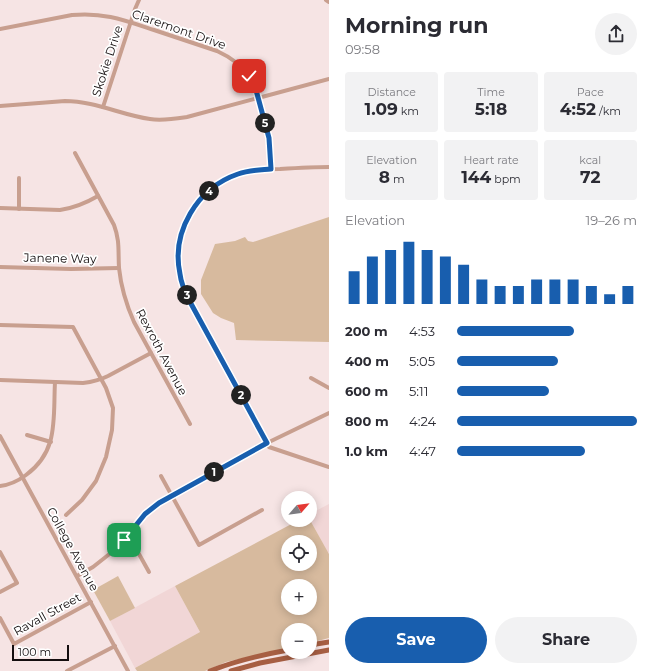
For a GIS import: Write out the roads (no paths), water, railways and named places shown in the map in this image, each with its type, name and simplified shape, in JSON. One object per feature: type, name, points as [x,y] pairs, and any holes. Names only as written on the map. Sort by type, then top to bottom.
[{"type":"main road","points":[[317,644],[329,642]]},
{"type":"main road","points":[[231,671],[260,663],[329,650]]},
{"type":"main road","points":[[210,671],[240,660],[281,651]]},
{"type":"street","name":"Skokie Drive","points":[[103,107],[130,22],[140,0]]},
{"type":"street","name":"Claremont Drive","points":[[0,29],[72,15],[101,15],[130,22],[224,54],[244,70],[252,82],[259,98],[269,138],[271,169]]},
{"type":"street","points":[[0,106],[66,101],[84,102],[140,117],[168,120],[186,117],[329,80]]},
{"type":"street","name":"Rexroth Avenue","points":[[75,153],[114,225],[119,245],[119,268],[123,293],[134,322],[190,424]]},
{"type":"street","points":[[329,167],[256,170],[238,174],[222,182],[207,193],[194,208],[185,224],[180,240],[178,257],[182,283],[187,296],[269,447],[329,467]]},
{"type":"street","points":[[18,209],[20,178]]},
{"type":"street","points":[[0,208],[60,210],[81,205],[98,196]]},
{"type":"street","name":"Janene Way","points":[[0,267],[71,269],[119,268]]},
{"type":"street","points":[[0,325],[72,327],[106,388],[113,408],[112,430],[106,458],[96,481],[82,500],[66,515]]},
{"type":"street","points":[[0,380],[90,382],[101,379],[151,353]]},
{"type":"street","points":[[311,378],[329,388]]},
{"type":"street","points":[[0,486],[10,484],[22,478],[40,462],[46,452],[51,442],[53,430],[55,382]]},
{"type":"street","points":[[76,576],[103,560],[124,540],[148,511],[159,503],[267,443],[329,413]]},
{"type":"street","points":[[27,435],[51,442]]},
{"type":"street","name":"College Avenue","points":[[0,436],[128,671]]},
{"type":"street","points":[[161,476],[199,545],[262,510]]},
{"type":"street","points":[[124,540],[139,554],[150,572]]},
{"type":"street","points":[[0,552],[17,583],[0,592]]},
{"type":"street","name":"Ravall Street","points":[[0,618],[14,644],[91,602]]},
{"type":"street","points":[[68,671],[115,646]]}]
